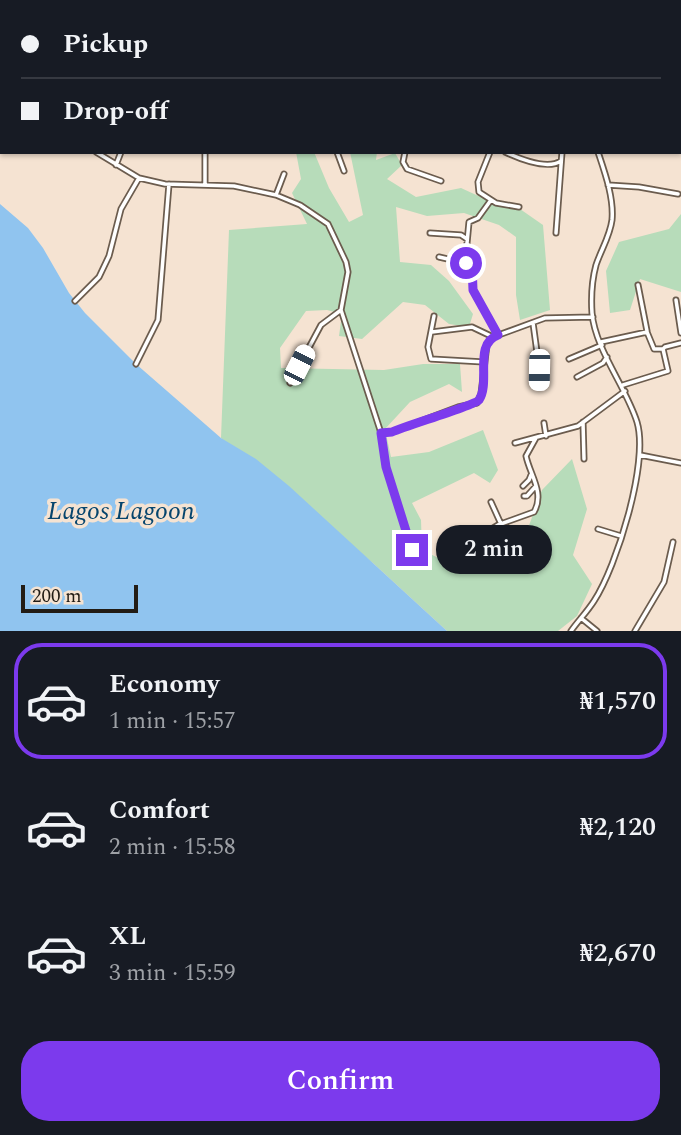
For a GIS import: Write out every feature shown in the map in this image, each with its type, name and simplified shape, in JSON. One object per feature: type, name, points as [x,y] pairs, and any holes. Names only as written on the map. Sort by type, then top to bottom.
[{"type":"street","points":[[99,154],[139,178],[169,184],[234,186],[276,195],[317,215],[333,229],[348,272],[341,310],[381,433],[386,467],[412,550]]},
{"type":"street","points":[[116,165],[120,154]]},
{"type":"street","points":[[205,154],[205,184]]},
{"type":"street","points":[[338,154],[344,171]]},
{"type":"street","points":[[405,154],[403,162],[407,169],[442,181]]},
{"type":"street","points":[[488,154],[478,187],[479,192],[499,204],[519,207]]},
{"type":"street","points":[[512,154],[554,165],[561,161]]},
{"type":"street","points":[[556,233],[562,154]]},
{"type":"street","points":[[571,631],[594,602],[601,588],[621,536],[640,455],[637,423],[625,391],[607,358],[593,317],[594,274],[611,224],[612,208],[599,154]]},
{"type":"street","points":[[276,195],[284,174]]},
{"type":"street","points":[[75,301],[99,277],[109,256],[121,209],[139,178]]},
{"type":"street","points":[[136,365],[158,320],[169,184]]},
{"type":"street","points":[[608,185],[678,194]]},
{"type":"street","points":[[491,200],[478,218],[469,222],[467,239],[473,290],[498,335]]},
{"type":"street","points":[[430,233],[461,235],[467,239]]},
{"type":"street","points":[[439,257],[472,265]]},
{"type":"street","points":[[638,285],[652,348],[663,349],[681,343]]},
{"type":"street","points":[[676,300],[681,333]]},
{"type":"street","points":[[290,383],[321,325],[341,310]]},
{"type":"street","points":[[434,316],[428,351],[431,359],[484,362]]},
{"type":"street","points":[[381,433],[392,432],[458,407],[477,403],[481,394],[487,344],[493,337],[554,317],[593,317]]},
{"type":"street","points":[[533,322],[539,386]]},
{"type":"street","points":[[432,332],[464,327],[475,328],[493,337]]},
{"type":"street","points":[[569,359],[602,344],[647,332]]},
{"type":"street","points":[[622,385],[668,371],[663,349]]},
{"type":"street","points":[[578,377],[607,358]]},
{"type":"street","points":[[515,443],[546,436],[583,422],[625,391]]},
{"type":"street","points":[[583,422],[584,459]]},
{"type":"street","points":[[544,423],[546,436]]},
{"type":"street","points":[[465,545],[501,524],[534,512],[537,506],[537,484],[526,456],[536,438]]},
{"type":"street","points":[[640,455],[681,463]]},
{"type":"street","points":[[523,486],[532,473]]},
{"type":"street","points":[[524,496],[537,484]]},
{"type":"street","points":[[491,502],[501,524]]},
{"type":"street","points":[[598,529],[621,536]]},
{"type":"street","points":[[635,631],[664,582],[673,542]]},
{"type":"street","points":[[581,618],[597,631]]},
{"type":"green space","points":[[296,154],[315,154],[329,188],[349,222],[363,215],[350,154],[377,154],[376,160],[396,154],[402,165],[387,179],[416,197],[461,188],[485,199],[520,209],[543,225],[550,310],[520,320],[516,295],[516,237],[499,225],[464,213],[427,216],[396,207],[400,262],[431,265],[449,281],[473,314],[469,327],[449,324],[425,305],[403,302],[362,339],[339,336],[342,314],[327,310],[306,311],[280,348],[281,368],[384,370],[423,364],[460,364],[462,392],[449,384],[410,402],[385,429],[391,457],[429,452],[483,430],[498,470],[490,483],[474,473],[412,503],[421,520],[422,550],[459,568],[527,531],[542,490],[572,459],[587,509],[573,555],[592,584],[577,616],[558,631],[447,631],[374,564],[221,438],[229,230],[307,224],[292,193],[301,179]]},
{"type":"green space","points":[[681,214],[681,292],[640,279],[630,310],[610,313],[606,271],[619,242],[669,229]]},
{"type":"water","name":"Lagos Lagoon","points":[[0,204],[28,228],[69,293],[85,313],[136,364],[221,438],[256,459],[289,486],[447,631],[0,631]]},
{"type":"route","points":[[412,550],[384,460],[381,433],[392,432],[458,407],[472,405],[481,397],[487,344],[498,335],[475,295],[472,265],[466,263]]}]
